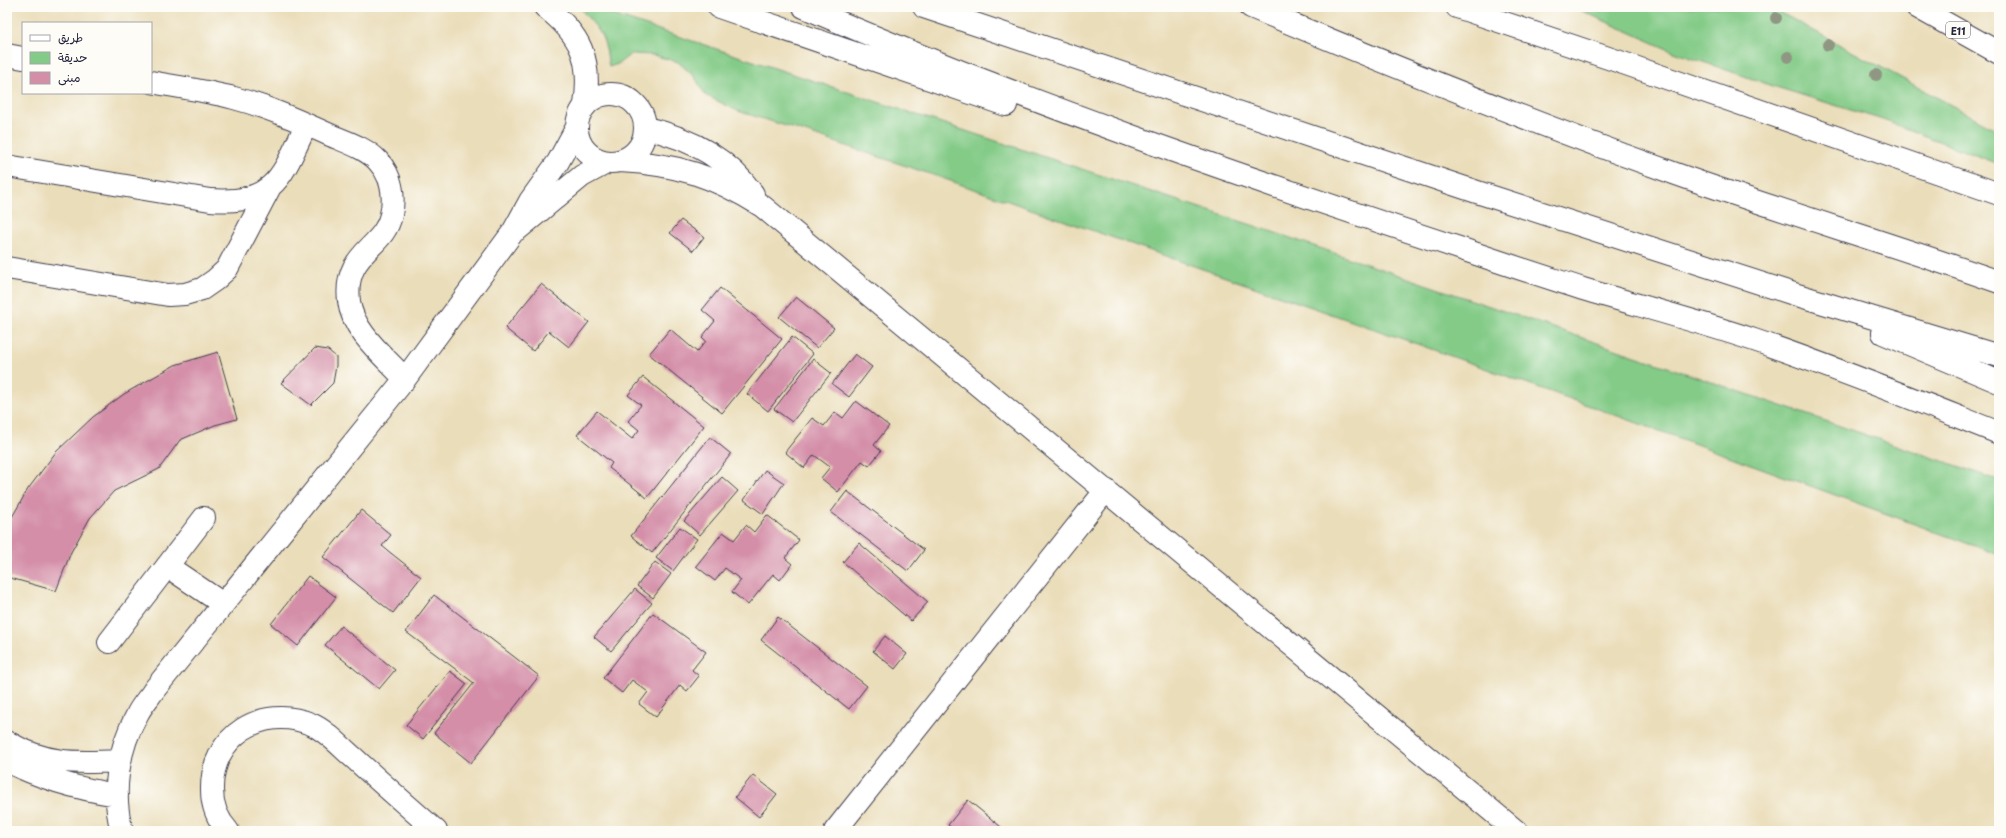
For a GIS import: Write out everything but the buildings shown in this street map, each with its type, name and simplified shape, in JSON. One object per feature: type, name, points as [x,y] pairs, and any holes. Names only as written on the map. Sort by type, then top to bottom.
[{"type":"main road","points":[[546,7],[562,20],[578,40],[584,53],[588,86],[586,105]]},
{"type":"main road","points":[[719,7],[1016,109],[1111,135],[1158,146]]},
{"type":"main road","points":[[804,7],[989,84],[1158,146],[1504,263],[1756,341],[1999,433]]},
{"type":"main road","points":[[924,7],[1461,187],[1794,294],[1999,356]]},
{"type":"main road","points":[[1251,7],[1403,71],[1691,179],[1999,282]]},
{"type":"main road","points":[[1458,7],[1999,194]]},
{"type":"main road","name":"E11","points":[[1917,7],[1999,52]]},
{"type":"main road","points":[[7,55],[22,58]]},
{"type":"main road","points":[[152,82],[233,98],[261,106],[368,153],[378,161],[385,170],[390,182],[393,206],[385,229],[359,257],[352,270],[349,286],[349,302],[353,317],[360,330],[405,378]]},
{"type":"main road","points":[[122,831],[117,795],[120,760],[125,741],[137,714],[223,604],[405,378],[514,232],[530,201],[558,162],[576,127],[579,115],[586,105],[595,98],[606,94],[618,94],[629,98],[638,106],[644,116],[646,128],[644,139],[639,149],[631,157],[614,162],[582,176],[538,214],[514,232]]},
{"type":"main road","points":[[7,268],[168,295],[185,294],[196,291],[215,280],[228,269],[270,187],[283,173],[306,125]]},
{"type":"main road","points":[[576,127],[579,140],[585,151],[596,159],[614,162],[651,163],[710,177],[737,190],[762,206],[1516,831]]},
{"type":"main road","points":[[646,128],[691,142],[712,154],[731,169],[748,187],[762,206]]},
{"type":"main road","points":[[7,166],[210,200],[233,202],[253,197],[270,187]]},
{"type":"main road","points":[[1794,294],[1999,382]]},
{"type":"main road","points":[[835,831],[1106,490]]},
{"type":"main road","points":[[109,642],[204,518]]},
{"type":"main road","points":[[167,566],[223,604]]},
{"type":"main road","points":[[228,831],[222,825],[212,801],[212,775],[221,751],[238,732],[261,720],[287,717],[312,725],[333,740],[436,831]]},
{"type":"main road","points":[[7,742],[40,757],[60,762],[80,763],[120,760]]},
{"type":"main road","points":[[7,761],[46,778],[72,786],[117,795]]},
{"type":"green space","points":[[579,7],[589,7],[1270,231],[1992,478],[1999,481],[1999,555],[1420,345],[945,179],[738,111],[705,95],[695,77],[678,62],[653,55],[631,54],[618,64],[609,67],[603,39],[597,28]]},
{"type":"green space","points":[[1573,7],[1770,7],[1999,131],[1999,164],[1883,120],[1776,87],[1674,52]]}]
